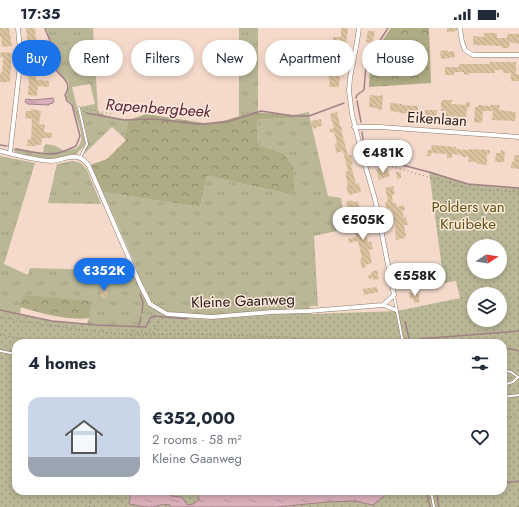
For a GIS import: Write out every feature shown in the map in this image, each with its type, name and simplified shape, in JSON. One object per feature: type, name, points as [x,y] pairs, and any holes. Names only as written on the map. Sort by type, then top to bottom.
[{"type":"street","points":[[10,153],[20,65],[18,28]]},
{"type":"street","points":[[359,28],[349,91],[354,127],[375,200],[394,295],[383,305]]},
{"type":"street","points":[[460,28],[465,50],[473,55],[519,55]]},
{"type":"street","name":"Eikenlaan","points":[[354,127],[380,127],[519,137]]},
{"type":"street","points":[[0,151],[47,161],[56,161],[71,156],[84,160],[89,166],[150,304]]},
{"type":"street","name":"Kleine Gaanweg","points":[[150,304],[167,314],[212,317],[383,305],[396,310]]},
{"type":"lane","points":[[79,108],[87,144],[80,158]]},
{"type":"lane","points":[[394,295],[403,339]]},
{"type":"lane","points":[[0,351],[12,353]]},
{"type":"lane","points":[[507,371],[518,377],[513,382],[507,384]]},
{"type":"lane","points":[[507,396],[519,395]]},
{"type":"lane","points":[[432,495],[434,507]]},
{"type":"path","points":[[84,114],[86,109],[89,109],[111,114]]},
{"type":"path","points":[[363,158],[470,189],[519,192]]},
{"type":"path","points":[[132,339],[133,320],[146,312],[150,304]]},
{"type":"path","points":[[0,317],[76,329],[132,335],[192,334],[288,337],[301,339]]},
{"type":"path","points":[[132,332],[153,332],[158,321]]},
{"type":"path","points":[[0,335],[22,339]]},
{"type":"path","points":[[507,378],[518,377]]},
{"type":"path","points":[[507,417],[519,416]]},
{"type":"path","points":[[89,507],[92,495]]},
{"type":"path","points":[[105,495],[121,500]]},
{"type":"green space","points":[[46,28],[93,28],[94,40],[69,40],[69,76],[96,76],[98,112],[108,116],[129,120],[124,138],[112,127],[83,155],[88,141],[80,107],[95,104],[90,84],[72,87],[86,144],[76,154],[50,159],[17,153],[13,150],[14,148],[43,153],[44,146],[46,144],[56,146],[64,151],[77,148],[80,144],[81,135],[75,112],[72,104],[66,96],[69,86],[68,81],[61,75],[61,40],[50,40]]},
{"type":"green space","points":[[239,28],[258,28],[258,112],[253,112],[239,117],[239,76],[257,76],[257,40],[239,40]]},
{"type":"green space","points":[[391,28],[429,28],[431,83],[369,87],[369,76],[428,76],[428,40],[383,40]]},
{"type":"green space","points":[[253,112],[293,115],[295,119],[284,118],[257,120],[258,145],[283,153],[293,167],[294,195],[207,176],[200,207],[103,192],[90,165],[107,159],[126,140],[124,138],[129,120],[146,114],[204,123],[223,121]]},
{"type":"green space","points":[[309,112],[328,196],[341,198],[346,229],[314,236],[318,306],[310,306],[309,315],[257,316],[201,320],[187,319],[180,329],[85,329],[89,318],[23,295],[19,319],[0,315],[0,156],[35,163],[4,264],[28,275],[30,268],[138,271],[103,192],[200,207],[207,176],[294,195],[283,153],[258,145],[257,120],[284,118],[294,119],[293,115]]},
{"type":"green space","points":[[73,161],[81,163],[87,170],[101,204],[48,203],[57,164]]},
{"type":"green space","name":"Polders van Kruibeke","points":[[429,171],[468,184],[519,188],[519,507],[0,507],[0,310],[52,321],[146,327],[150,318],[154,316],[201,320],[257,316],[397,311],[460,298],[456,281],[444,283]]},
{"type":"green space","points":[[23,295],[91,301],[89,318],[80,319],[63,317],[20,307]]},
{"type":"water","points":[[53,98],[53,103],[49,105],[28,104],[25,102],[26,99],[34,100]]},
{"type":"water","points":[[130,495],[169,495],[182,497],[187,505],[193,504],[199,500],[198,495],[384,495],[373,505],[354,501],[277,507],[170,507],[170,505],[164,504],[150,507],[129,504]]},
{"type":"building","points":[[0,28],[9,28],[12,46],[2,47]]},
{"type":"building","points":[[26,28],[35,28],[36,40],[27,40]]},
{"type":"building","points":[[341,28],[348,28],[347,40],[333,40],[333,37],[341,37]]},
{"type":"building","points":[[447,28],[457,28],[457,31],[447,32]]},
{"type":"building","points":[[368,31],[375,31],[372,40],[366,40]]},
{"type":"building","points":[[484,33],[497,33],[497,38],[507,38],[507,34],[519,34],[519,44],[510,42],[509,48],[502,48],[502,46],[473,45],[473,36],[484,37]]},
{"type":"building","points":[[448,50],[448,52],[454,51],[455,57],[441,59],[440,51]]},
{"type":"building","points":[[1,52],[12,53],[10,82],[0,82],[3,57],[0,57]]},
{"type":"building","points":[[490,62],[516,62],[516,74],[519,74],[519,81],[511,81],[511,73],[503,73],[503,70],[495,70],[495,73],[469,73],[469,75],[464,74],[464,72],[454,72],[454,75],[445,75],[445,67],[459,67],[459,64],[490,64]]},
{"type":"building","points":[[28,76],[36,76],[36,80],[49,81],[49,87],[38,86],[37,96],[28,95]]},
{"type":"building","points":[[340,76],[339,87],[329,87],[329,77]]},
{"type":"building","points":[[370,95],[383,95],[381,110],[369,107]]},
{"type":"building","points":[[442,100],[452,100],[451,104],[466,105],[466,102],[470,102],[470,107],[467,107],[466,117],[445,116],[446,111],[441,111]]},
{"type":"building","points":[[390,103],[418,106],[418,114],[390,111]]},
{"type":"building","points":[[478,105],[500,105],[499,110],[516,112],[515,121],[492,120],[493,111],[483,111],[482,123],[474,122],[475,107],[478,107]]},
{"type":"building","points":[[31,109],[41,111],[39,124],[45,125],[44,132],[52,133],[52,138],[42,138],[41,145],[27,146],[28,139],[31,139],[32,119],[25,118],[26,111],[31,111]]},
{"type":"building","points":[[425,110],[437,110],[436,120],[425,119]]},
{"type":"building","points":[[337,112],[348,155],[351,155],[353,164],[351,165],[356,184],[359,183],[361,192],[349,195],[346,186],[348,186],[345,172],[348,171],[343,151],[336,153],[335,144],[337,143],[334,132],[330,132],[330,129],[334,128],[330,114]]},
{"type":"building","points":[[321,119],[322,126],[313,129],[311,121]]},
{"type":"building","points":[[382,143],[391,144],[390,150],[382,149]]},
{"type":"building","points":[[399,143],[408,143],[407,157],[398,156]]},
{"type":"building","points":[[432,145],[456,147],[456,149],[490,150],[490,154],[487,154],[487,165],[477,164],[477,162],[468,162],[469,157],[462,157],[462,155],[452,154],[452,158],[447,158],[447,154],[431,153],[431,156],[427,156],[428,150],[431,150]]},
{"type":"building","points":[[501,150],[505,151],[504,162],[495,162],[496,153],[501,153]]},
{"type":"building","points":[[514,155],[519,155],[519,169],[511,168],[512,162],[514,161]]},
{"type":"building","points":[[382,168],[382,170],[388,169],[390,176],[379,180],[376,169]]},
{"type":"building","points":[[396,172],[401,172],[401,178],[397,179]]},
{"type":"building","points":[[393,186],[395,194],[392,195],[393,203],[396,203],[397,207],[404,205],[405,210],[402,211],[404,218],[406,217],[408,225],[404,225],[405,238],[396,240],[396,229],[392,210],[391,211],[390,208],[387,209],[385,202],[388,201],[385,188]]},
{"type":"building","points":[[352,200],[353,202],[358,201],[359,208],[348,211],[346,202]]},
{"type":"building","points":[[366,212],[368,222],[363,223],[368,242],[371,241],[373,249],[369,250],[372,263],[365,265],[366,267],[362,268],[360,259],[362,258],[358,241],[349,243],[348,239],[356,237],[354,230],[360,229],[357,214]]},
{"type":"building","points":[[377,270],[379,279],[369,279],[368,275]]},
{"type":"building","points":[[415,275],[417,284],[408,286],[406,277]]},
{"type":"building","points":[[102,286],[108,287],[107,298],[100,297]]},
{"type":"building","points":[[377,287],[378,292],[364,295],[363,289]]},
{"type":"building","points":[[418,291],[420,302],[414,303],[413,298],[410,299],[409,293]]},
{"type":"waterway","name":"Rapenbergbeek","points":[[16,149],[42,154],[58,153],[76,146],[80,136],[72,105],[67,101],[65,95],[68,88],[67,83],[54,68],[52,63],[50,41],[45,28]]},
{"type":"waterway","name":"Rapenbergbeek","points":[[356,98],[357,95],[364,90],[366,65],[369,56],[388,28]]},
{"type":"waterway","points":[[357,101],[361,122]]},
{"type":"waterway","name":"Rapenbergbeek","points":[[86,113],[124,120],[150,119],[207,124],[230,121],[261,111],[294,116],[309,116],[344,103]]},
{"type":"waterway","points":[[362,132],[367,156],[468,184],[519,188]]},
{"type":"waterway","points":[[0,145],[7,146]]},
{"type":"waterway","points":[[140,294],[143,302],[142,313]]},
{"type":"waterway","points":[[0,310],[52,321],[97,325],[146,327],[150,318],[154,316],[187,319]]},
{"type":"waterway","points":[[139,326],[141,317]]},
{"type":"waterway","points":[[405,322],[409,339]]},
{"type":"waterway","points":[[419,339],[519,331]]},
{"type":"waterway","points":[[507,349],[519,351]]},
{"type":"waterway","points":[[507,482],[519,481]]},
{"type":"waterway","points":[[427,495],[430,507]]},
{"type":"waterway","points":[[437,495],[439,507]]}]
